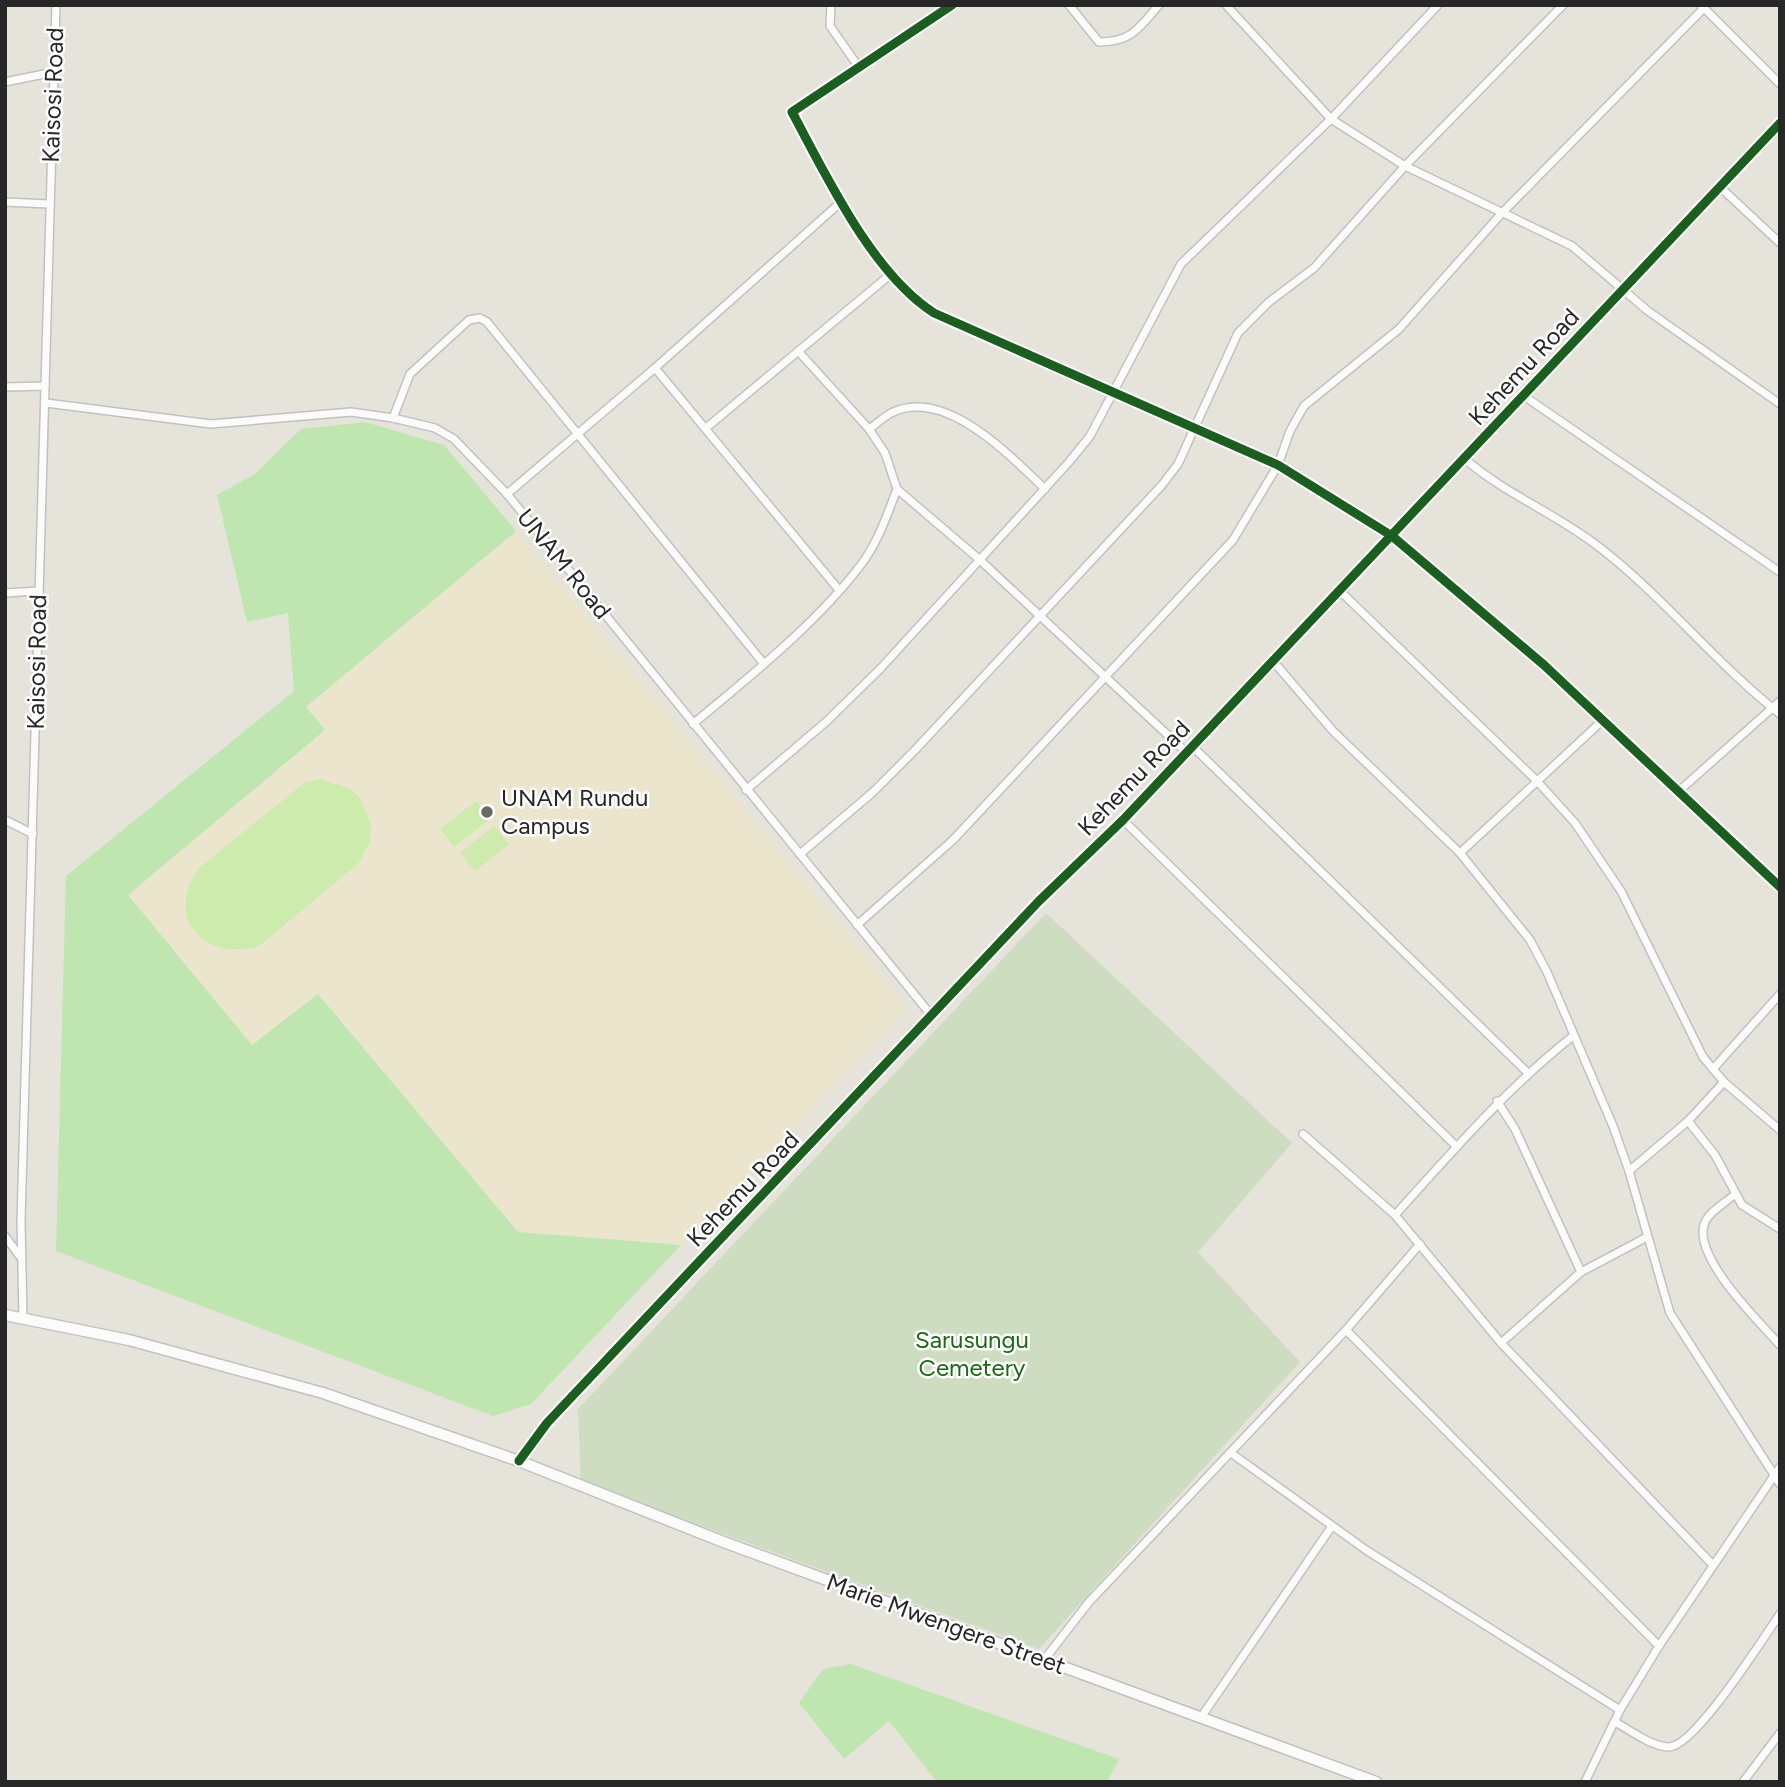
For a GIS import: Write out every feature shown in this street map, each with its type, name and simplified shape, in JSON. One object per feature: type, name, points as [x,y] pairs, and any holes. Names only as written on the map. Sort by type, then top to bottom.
[{"type":"main road","name":"Marie Mwengere Street","points":[[5,1315],[129,1340],[323,1394],[519,1461],[733,1545],[1376,1782]]},
{"type":"street","name":"Kaisosi Road","points":[[23,1319],[22,1259],[38,591],[46,403],[56,5]]},
{"type":"street","points":[[831,5],[830,26],[858,66]]},
{"type":"street","points":[[952,5],[937,9],[792,113],[841,202],[891,274],[912,299],[934,313],[1278,465],[1392,536],[1535,657],[1780,887]]},
{"type":"street","points":[[1069,5],[1100,42],[1117,42],[1133,34],[1159,5]]},
{"type":"street","points":[[1226,5],[1331,119],[1405,166],[1572,246],[1648,311],[1780,404]]},
{"type":"street","points":[[746,790],[827,721],[1045,489],[1090,436],[1181,264],[1331,119],[1438,5]]},
{"type":"street","points":[[800,855],[916,749],[1162,485],[1178,464],[1238,332],[1269,302],[1314,268],[1405,166],[1563,5]]},
{"type":"street","points":[[857,925],[953,840],[1233,540],[1278,465],[1290,431],[1304,406],[1399,329],[1502,214],[1703,6],[1780,84]]},
{"type":"street","points":[[5,82],[54,72]]},
{"type":"street","name":"Kehemu Road","points":[[519,1461],[547,1423],[853,1101],[931,1014],[1039,901],[1123,820],[1780,123]]},
{"type":"street","points":[[1720,187],[1780,243]]},
{"type":"street","points":[[5,202],[49,204]]},
{"type":"street","points":[[507,494],[655,368],[841,202]]},
{"type":"street","points":[[706,428],[891,274]]},
{"type":"street","points":[[393,418],[410,374],[468,320],[481,318],[495,329],[577,435],[764,664]]},
{"type":"street","points":[[798,351],[869,429],[885,453],[898,489],[980,560],[1105,677],[1189,749],[1527,1072]]},
{"type":"street","points":[[655,368],[839,590]]},
{"type":"street","points":[[5,387],[45,386]]},
{"type":"street","points":[[1524,396],[1780,572]]},
{"type":"street","name":"UNAM Road","points":[[46,403],[211,424],[351,412],[435,428],[454,439],[507,494],[931,1014]]},
{"type":"street","points":[[869,429],[892,413],[915,407],[947,414],[985,433],[1045,489]]},
{"type":"street","points":[[1465,458],[1504,488],[1597,545],[1646,586],[1696,638],[1780,715]]},
{"type":"street","points":[[694,724],[764,664],[861,565],[876,540],[898,489]]},
{"type":"street","points":[[5,593],[38,591]]},
{"type":"street","points":[[1340,591],[1537,781],[1575,823],[1607,867],[1694,1041],[1724,1082],[1780,1130]]},
{"type":"street","points":[[1273,661],[1333,731],[1461,853],[1530,940],[1629,1171],[1662,1294],[1674,1321],[1780,1484]]},
{"type":"street","points":[[1679,791],[1780,701]]},
{"type":"street","points":[[1461,853],[1602,721]]},
{"type":"street","points":[[5,820],[33,834]]},
{"type":"street","points":[[1123,820],[1289,986],[1457,1147]]},
{"type":"street","points":[[1713,1069],[1780,994]]},
{"type":"street","points":[[1395,1215],[1497,1101],[1527,1072],[1573,1036]]},
{"type":"street","points":[[1629,1171],[1688,1121],[1724,1082]]},
{"type":"street","points":[[1497,1101],[1515,1129],[1581,1272]]},
{"type":"street","points":[[1688,1121],[1715,1156],[1734,1195],[1746,1210],[1780,1229]]},
{"type":"street","points":[[1303,1133],[1395,1215],[1501,1343],[1712,1564]]},
{"type":"street","points":[[1734,1195],[1706,1221],[1703,1231],[1707,1248],[1717,1270],[1780,1345]]},
{"type":"street","points":[[5,1236],[22,1259]]},
{"type":"street","points":[[1501,1343],[1581,1272],[1647,1237]]},
{"type":"street","points":[[1044,1660],[1089,1602],[1346,1330],[1420,1244]]},
{"type":"street","points":[[1346,1330],[1659,1646]]},
{"type":"street","points":[[1231,1453],[1332,1526],[1620,1710]]},
{"type":"street","points":[[1585,1782],[1620,1710],[1659,1646],[1780,1467]]},
{"type":"street","points":[[1202,1716],[1332,1526]]},
{"type":"street","points":[[1615,1722],[1660,1745],[1675,1746],[1683,1742],[1706,1719],[1780,1614]]},
{"type":"street","points":[[1743,1782],[1780,1733]]},
{"type":"shaded area","name":"UNAM Rundu Campus","points":[[516,531],[907,1008],[681,1245],[518,1232],[318,994],[252,1046],[128,895],[324,730],[306,707]]},
{"type":"green space","points":[[365,422],[444,445],[516,531],[306,707],[325,730],[128,895],[252,1045],[318,994],[518,1232],[681,1245],[531,1404],[493,1416],[56,1251],[66,876],[294,691],[288,613],[247,622],[217,495],[255,474],[301,429]]},
{"type":"green space","points":[[319,779],[351,789],[361,800],[371,825],[370,842],[358,864],[259,946],[221,948],[206,942],[195,932],[188,919],[185,904],[189,886],[199,868],[304,783]]},
{"type":"green space","points":[[476,801],[490,819],[454,847],[440,829]]},
{"type":"green space","points":[[494,826],[509,844],[475,871],[460,853]]},
{"type":"green space","name":"Sarusungu Cemetery","points":[[1046,913],[1292,1143],[1198,1252],[1300,1362],[1039,1649],[581,1482],[578,1409]]},
{"type":"green space","points":[[851,1664],[1119,1759],[1107,1782],[937,1782],[889,1721],[844,1759],[799,1703],[823,1669]]},
{"type":"cycle path","points":[[952,5],[792,112],[853,222],[891,274],[912,296],[934,313],[1278,465],[1392,536],[1544,665],[1780,887]]},
{"type":"cycle path","points":[[519,1461],[547,1423],[1039,901],[1123,820],[1780,123]]},
{"type":"place","name":"UNAM Rundu Campus","points":[[487,812]]}]
